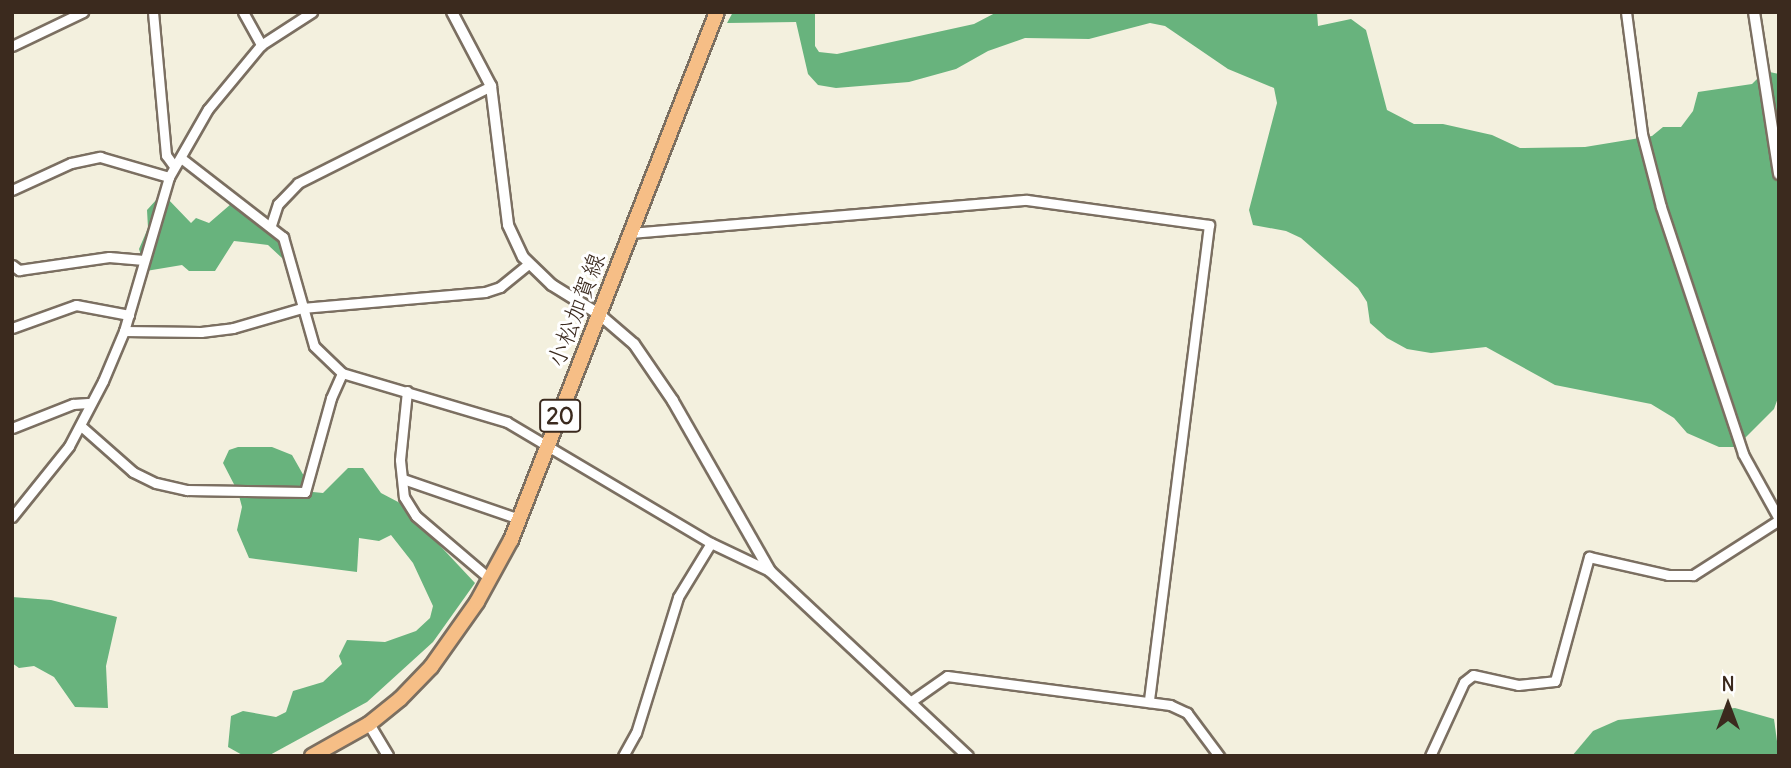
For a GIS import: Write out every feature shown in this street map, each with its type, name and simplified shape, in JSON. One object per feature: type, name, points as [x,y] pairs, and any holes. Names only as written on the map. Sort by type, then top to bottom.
[{"type":"main road","name":"小松加賀線","points":[[312,756],[369,724],[431,667],[490,579],[519,519],[549,445],[717,12]]},
{"type":"street","points":[[12,46],[83,12]]},
{"type":"street","points":[[153,12],[166,155],[174,166]]},
{"type":"street","points":[[243,12],[261,45]]},
{"type":"street","points":[[12,517],[55,466],[81,426],[88,403],[124,331],[141,260],[174,166],[223,86],[261,45],[312,12]]},
{"type":"street","points":[[452,12],[491,86],[508,226],[528,264],[571,298],[599,314],[649,364],[770,571],[968,756]]},
{"type":"street","points":[[1430,756],[1465,682],[1473,675],[1517,685],[1555,681],[1588,557],[1668,575],[1693,575],[1779,520],[1744,454],[1661,207],[1642,134],[1626,12]]},
{"type":"street","points":[[1754,12],[1779,174]]},
{"type":"street","points":[[271,225],[278,204],[298,183],[491,86]]},
{"type":"street","points":[[12,190],[71,163],[100,157],[169,177]]},
{"type":"street","points":[[181,158],[271,225],[288,249],[314,346],[342,373],[482,411],[549,445],[711,543],[770,571]]},
{"type":"street","points":[[631,233],[1027,200],[1209,226],[1150,702]]},
{"type":"street","points":[[12,265],[19,270],[109,257],[141,260]]},
{"type":"street","points":[[124,331],[233,328],[302,308],[485,292],[500,287],[528,264]]},
{"type":"street","points":[[12,328],[76,305],[129,315]]},
{"type":"street","points":[[81,426],[124,465],[156,483],[187,490],[304,492],[331,398],[342,373]]},
{"type":"street","points":[[407,391],[400,449],[404,496],[416,516],[490,579]]},
{"type":"street","points":[[12,428],[73,404],[88,403]]},
{"type":"street","points":[[402,479],[519,519]]},
{"type":"street","points":[[623,756],[636,733],[678,597],[711,543]]},
{"type":"street","points":[[910,702],[947,676],[1150,702],[1187,713],[1219,756]]},
{"type":"street","points":[[369,724],[388,756]]},
{"type":"green space","points":[[733,12],[815,12],[815,46],[819,52],[837,54],[974,24],[997,12],[1317,12],[1318,26],[1351,19],[1366,30],[1387,110],[1414,124],[1443,124],[1492,135],[1520,148],[1585,147],[1652,136],[1663,127],[1681,127],[1693,111],[1698,92],[1752,84],[1765,71],[1779,74],[1779,395],[1774,409],[1736,447],[1719,447],[1687,433],[1674,418],[1651,404],[1555,385],[1486,347],[1431,353],[1407,349],[1387,338],[1370,323],[1367,302],[1358,288],[1301,238],[1286,231],[1253,225],[1249,210],[1277,103],[1274,88],[1228,69],[1165,26],[1150,23],[1089,39],[1025,38],[988,51],[956,69],[909,82],[836,88],[818,85],[808,74],[796,22],[727,23]]},
{"type":"green space","points":[[166,197],[191,223],[196,218],[209,223],[231,204],[278,237],[285,255],[282,258],[268,245],[234,241],[215,271],[189,271],[182,265],[146,271],[139,249],[148,228],[147,210],[157,199]]},
{"type":"green space","points":[[238,447],[272,447],[292,455],[313,492],[323,493],[348,468],[363,468],[381,493],[400,503],[475,583],[433,642],[367,702],[268,756],[244,756],[228,747],[231,716],[243,711],[276,717],[286,712],[293,691],[323,682],[342,664],[339,656],[347,640],[385,642],[416,631],[430,618],[433,606],[413,563],[391,535],[379,541],[359,538],[357,572],[249,558],[237,530],[242,507],[238,492],[223,463],[229,450]]},
{"type":"green space","points":[[12,597],[51,600],[117,617],[106,666],[108,708],[75,707],[54,677],[34,666],[19,668],[12,663]]},
{"type":"green space","points":[[1735,708],[1774,719],[1779,756],[1572,756],[1593,731],[1618,720]]}]
